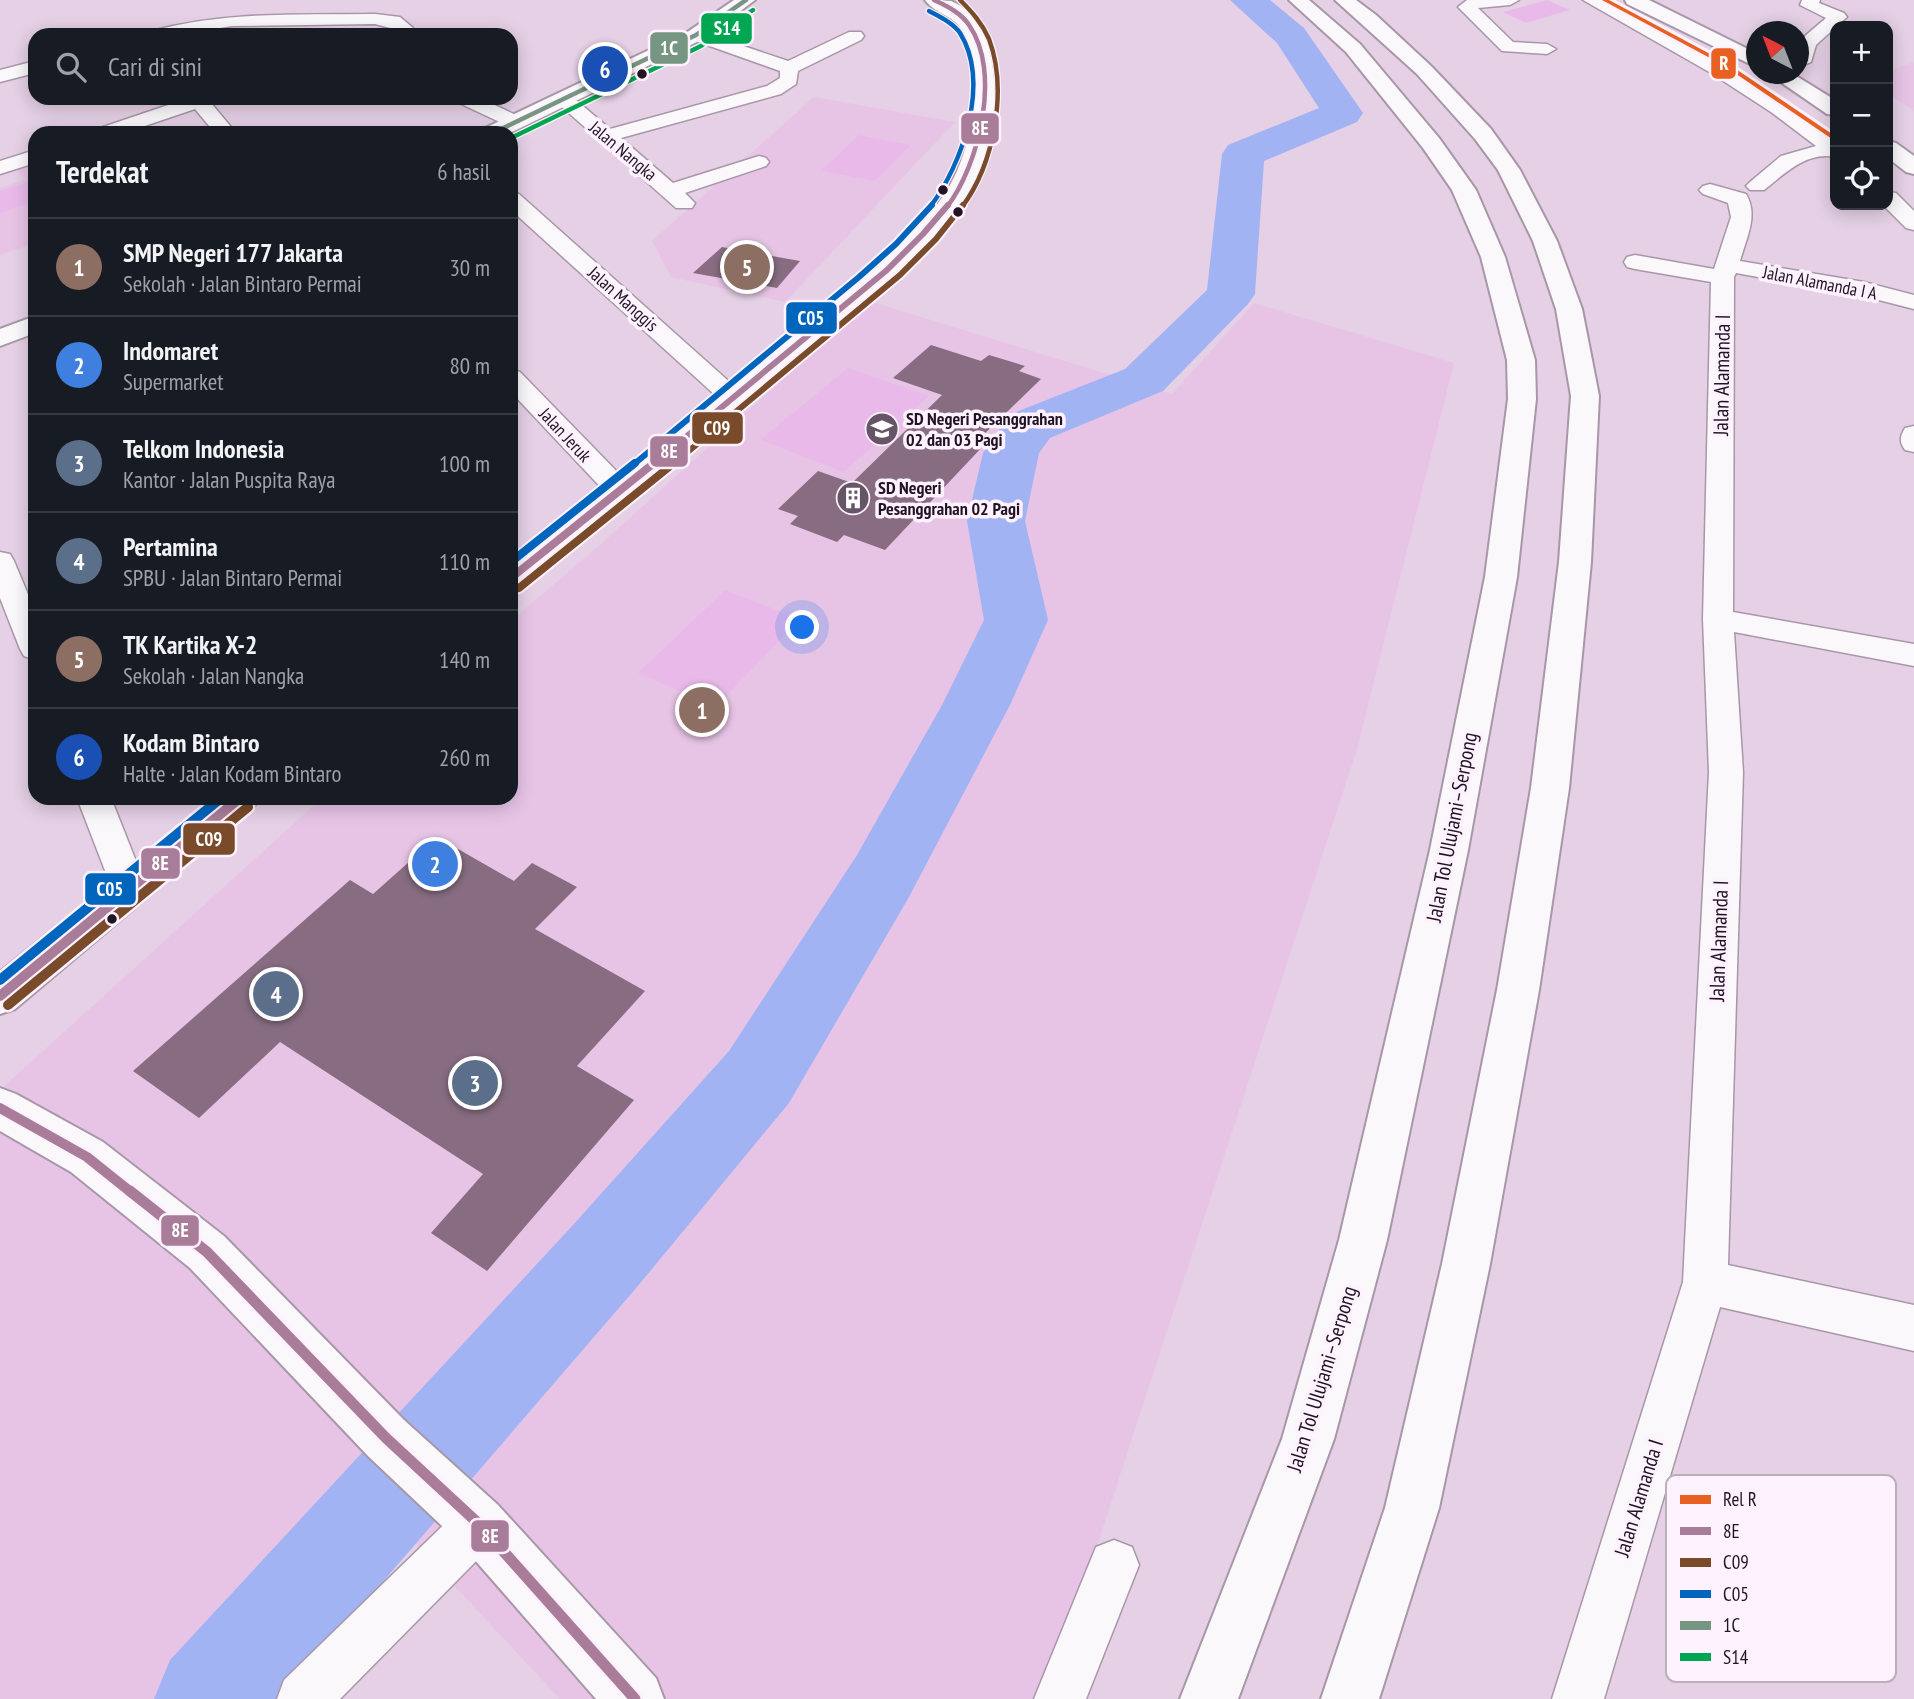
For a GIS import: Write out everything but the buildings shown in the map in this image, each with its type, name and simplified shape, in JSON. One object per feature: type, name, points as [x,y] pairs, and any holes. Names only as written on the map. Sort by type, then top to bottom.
[{"type":"main road","points":[[507,126],[696,35],[746,0]]},
{"type":"main road","points":[[518,572],[734,399],[887,268],[938,216],[966,177],[981,118],[985,77],[981,51],[971,23],[934,0]]},
{"type":"main road","name":"Jalan Tol Ulujami–Serpong","points":[[1209,1699],[1308,1439],[1363,1240],[1449,850],[1501,577],[1522,399],[1521,360],[1493,257],[1464,190],[1431,143],[1353,48],[1298,0]]},
{"type":"main road","points":[[1344,0],[1424,70],[1483,134],[1509,170],[1545,241],[1569,309],[1585,396],[1575,562],[1546,815],[1518,990],[1466,1264],[1412,1507],[1350,1699]]},
{"type":"main road","points":[[1634,0],[1746,56]]},
{"type":"main road","points":[[1795,84],[1830,106]]},
{"type":"main road","points":[[1893,152],[1914,167]]},
{"type":"main road","points":[[0,338],[28,327]]},
{"type":"main road","points":[[0,996],[232,805]]},
{"type":"main road","points":[[0,1108],[87,1157],[207,1252],[386,1438],[471,1517],[635,1699]]},
{"type":"street","points":[[1510,0],[1476,2],[1467,7],[1508,47],[1546,49]]},
{"type":"street","points":[[1592,0],[1691,52],[1791,116],[1830,148]]},
{"type":"street","points":[[1809,41],[1838,17],[1809,5],[1811,0]]},
{"type":"street","points":[[191,28],[224,21],[375,19],[394,21],[404,28]]},
{"type":"street","points":[[696,35],[789,68],[855,36]]},
{"type":"street","points":[[0,76],[28,68]]},
{"type":"street","points":[[606,136],[774,90],[789,80],[789,68]]},
{"type":"street","name":"Jalan Nangka","points":[[563,99],[677,197],[759,162]]},
{"type":"street","points":[[125,126],[186,105]]},
{"type":"street","points":[[208,105],[221,126]]},
{"type":"street","points":[[479,105],[515,122]]},
{"type":"street","points":[[1757,186],[1788,160],[1830,151]]},
{"type":"street","points":[[0,168],[28,158]]},
{"type":"street","name":"Jalan Alamanda I","points":[[1578,1699],[1704,1282],[1727,772],[1718,619],[1725,271],[1742,217],[1738,199],[1710,190]]},
{"type":"street","points":[[1893,203],[1914,223]]},
{"type":"street","name":"Jalan Manggis","points":[[518,204],[734,399]]},
{"type":"street","name":"Jalan Alamanda I A","points":[[1635,262],[1864,289],[1914,302]]},
{"type":"street","name":"Jalan Jeruk","points":[[518,384],[620,491]]},
{"type":"street","points":[[1914,434],[1914,444]]},
{"type":"street","points":[[0,561],[28,631]]},
{"type":"street","points":[[1718,619],[1912,661]]},
{"type":"street","points":[[97,805],[130,889]]},
{"type":"street","points":[[1704,1282],[1914,1328]]},
{"type":"street","points":[[303,1699],[471,1517]]},
{"type":"street","points":[[1060,1699],[1114,1564]]},
{"type":"shaded area","points":[[1547,0],[1570,10],[1526,23],[1503,12]]},
{"type":"shaded area","points":[[1914,62],[1914,111],[1893,97],[1893,69]]},
{"type":"shaded area","points":[[814,97],[955,122],[785,302],[671,277],[652,241]]},
{"type":"shaded area","points":[[859,135],[911,145],[875,181],[821,171]]},
{"type":"shaded area","points":[[28,167],[28,245],[0,255],[0,188],[26,179],[17,171]]},
{"type":"shaded area","points":[[28,182],[28,203],[0,213],[0,191]]},
{"type":"shaded area","points":[[869,301],[1172,394],[1254,303],[1454,363],[1357,749],[1047,1699],[560,1699],[407,1535],[253,1699],[0,1699],[0,1090],[314,805],[518,805],[518,615],[601,544]]},
{"type":"shaded area","points":[[848,368],[929,396],[844,472],[760,440]]},
{"type":"shaded area","points":[[725,590],[800,619],[716,707],[638,673]]},
{"type":"waterway","points":[[209,1699],[605,1256],[759,1077],[883,876],[976,705],[1016,620],[996,521],[1011,453],[1030,426],[1144,380],[1231,294],[1243,154],[1343,113],[1291,36],[1248,0]]},
{"type":"rail line","name":"R","points":[[1605,0],[1725,64],[1830,136]]},
{"type":"transit line","name":"1C","points":[[508,126],[696,35],[746,0]]},
{"type":"transit line","name":"8E","points":[[518,572],[699,427],[868,286],[906,252],[955,196],[964,180],[978,137],[984,89],[983,66],[979,45],[971,28],[954,11],[934,0]]},
{"type":"transit line","name":"C09","points":[[519,588],[880,292],[918,257],[952,220],[978,179],[994,125],[996,96],[995,67],[989,40],[978,17],[960,0]]},
{"type":"transit line","name":"S14","points":[[518,135],[701,46],[753,10]]},
{"type":"transit line","name":"C05","points":[[518,556],[694,415],[859,277],[913,227],[944,189],[953,174],[966,134],[972,88],[971,67],[967,47],[959,32],[949,22],[929,11]]},
{"type":"transit line","name":"C05","points":[[0,980],[212,805]]},
{"type":"transit line","name":"8E","points":[[0,996],[232,805]]},
{"type":"transit line","name":"C09","points":[[8,1005],[248,807]]},
{"type":"transit line","name":"8E","points":[[0,1108],[87,1157],[207,1252],[386,1438],[479,1524],[635,1699]]},
{"type":"place","name":"Kodam Bintaro","points":[[605,69]]},
{"type":"place","name":"TK Kartika X-2","points":[[747,267]]},
{"type":"place","name":"SD Negeri Pesanggrahan 02 dan 03 Pagi","points":[[882,429]]},
{"type":"place","name":"SD Negeri Pesanggrahan 02 Pagi","points":[[853,498]]},
{"type":"place","name":"SMP Negeri 177 Jakarta","points":[[702,710]]},
{"type":"place","name":"Indomaret","points":[[435,864]]},
{"type":"place","name":"Pertamina","points":[[276,994]]},
{"type":"place","name":"Telkom Indonesia","points":[[475,1083]]}]
